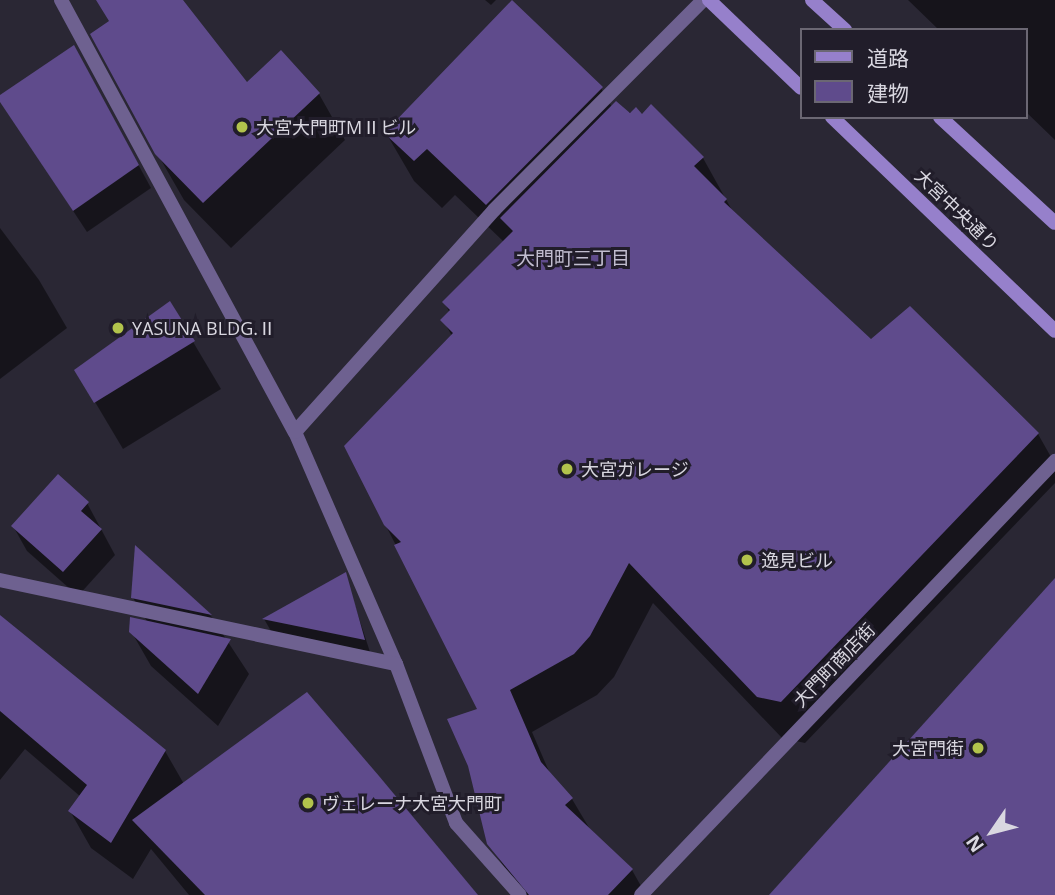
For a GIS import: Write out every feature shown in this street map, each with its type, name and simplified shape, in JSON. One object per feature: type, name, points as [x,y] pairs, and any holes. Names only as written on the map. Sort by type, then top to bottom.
[{"type":"main road","points":[[709,0],[800,87]]},
{"type":"main road","points":[[812,0],[843,28]]},
{"type":"main road","name":"大宮中央通り","points":[[834,119],[1055,331]]},
{"type":"main road","points":[[942,119],[1055,223]]},
{"type":"street","points":[[61,0],[295,432],[396,664],[456,823],[520,895]]},
{"type":"street","points":[[295,432],[494,209],[703,0]]},
{"type":"street","name":"大門町商店街","points":[[641,895],[1055,461]]},
{"type":"street","points":[[0,580],[396,664]]},
{"type":"building","points":[[96,0],[183,0],[247,82],[281,50],[320,93],[203,203],[155,154],[90,34],[109,21]]},
{"type":"building","points":[[512,0],[603,87],[486,205],[427,149],[414,161],[384,133]]},
{"type":"building","points":[[74,45],[139,165],[73,211],[0,102],[0,95]]},
{"type":"building","points":[[616,101],[630,113],[636,107],[642,114],[651,104],[704,157],[694,166],[727,199],[724,202],[871,339],[910,306],[1039,433],[781,702],[757,697],[629,563],[590,636],[574,654],[510,690],[541,762],[573,798],[565,805],[633,869],[608,895],[529,895],[487,844],[468,766],[447,719],[477,709],[394,545],[401,542],[384,525],[344,446],[453,333],[440,320],[450,310],[442,302],[513,231],[500,218]]},
{"type":"building","points":[[170,301],[195,341],[94,403],[74,370]]},
{"type":"building","points":[[58,474],[89,502],[81,511],[102,529],[63,572],[11,526]]},
{"type":"building","points":[[135,545],[212,615],[131,598]]},
{"type":"building","points":[[346,572],[365,640],[262,619]]},
{"type":"building","name":"大宮門街","points":[[1055,578],[1055,895],[769,895]]},
{"type":"building","points":[[0,615],[166,750],[111,843],[68,811],[87,785],[0,711]]},
{"type":"building","points":[[130,617],[231,639],[198,694],[129,632]]},
{"type":"building","name":"ヴェレーナ大宮大門町","points":[[307,692],[478,895],[205,895],[132,820]]},
{"type":"place","name":"大宮大門町MⅡビル","points":[[242,127]]},
{"type":"place","name":"YASUNA BLDG.Ⅱ","points":[[118,328]]},
{"type":"place","name":"大宮ガレージ","points":[[567,469]]},
{"type":"place","name":"逸見ビル","points":[[747,560]]},
{"type":"place","name":"大宮門街","points":[[978,748]]},
{"type":"place","name":"ヴェレーナ大宮大門町","points":[[308,803]]},
{"type":"district","name":"大門町三丁目","points":[[573,259]]}]
